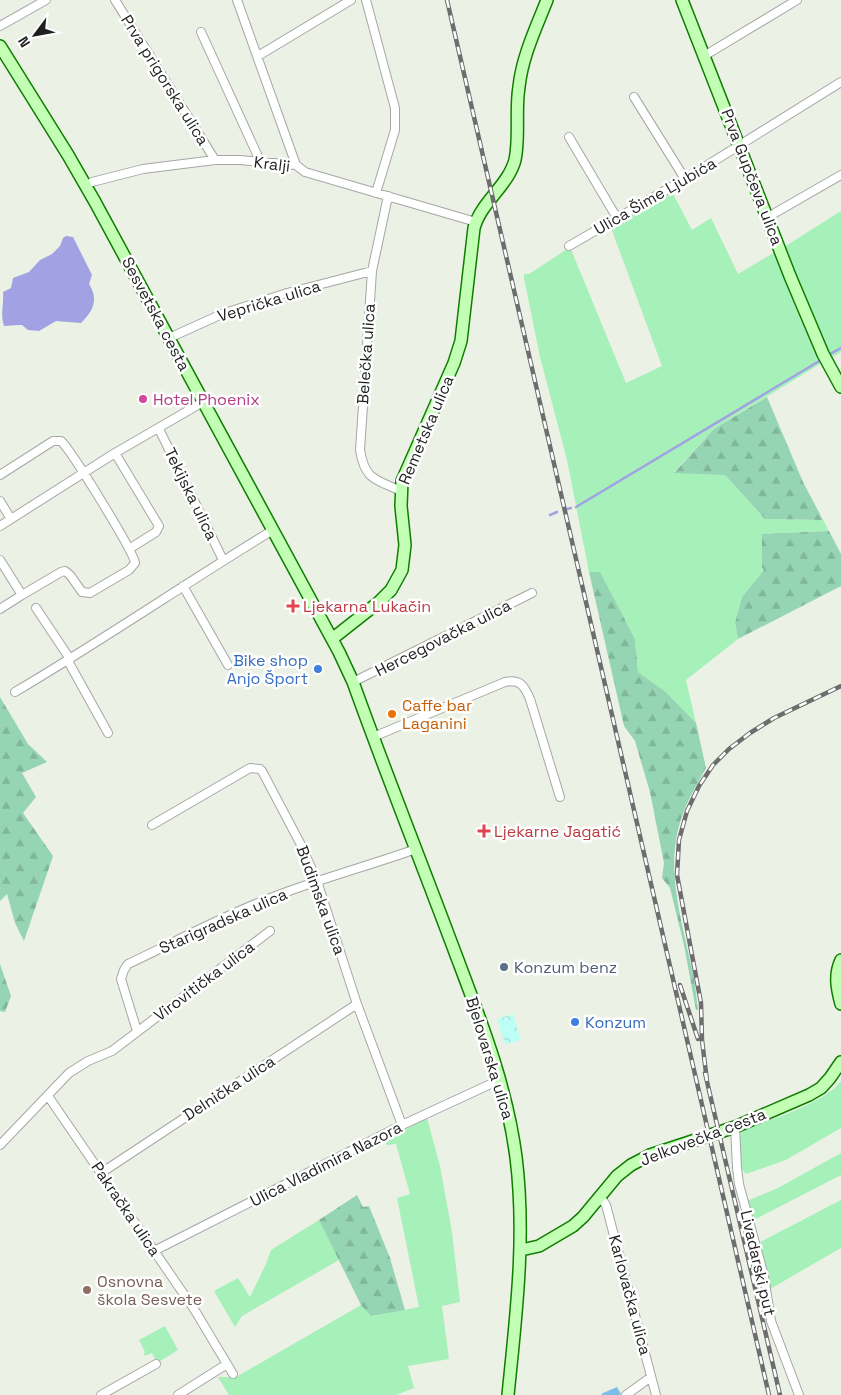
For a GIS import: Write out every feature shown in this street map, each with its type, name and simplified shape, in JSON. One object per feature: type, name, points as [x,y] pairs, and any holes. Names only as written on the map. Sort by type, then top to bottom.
[{"type":"street","points":[[0,26],[46,0]]},
{"type":"street","name":"Prva prigorska ulica","points":[[115,0],[215,160]]},
{"type":"street","points":[[237,0],[296,165]]},
{"type":"street","points":[[258,56],[351,0]]},
{"type":"street","points":[[366,0],[395,108],[396,120],[395,130],[376,193]]},
{"type":"street","points":[[476,222],[481,212],[505,180],[514,161],[520,78],[526,54],[547,0]]},
{"type":"street","name":"Prva Gupčeva ulica","points":[[682,0],[790,276],[825,357],[841,387]]},
{"type":"street","points":[[704,56],[797,0]]},
{"type":"street","points":[[201,32],[261,163]]},
{"type":"street","name":"Sesvetska cesta","points":[[0,46],[82,180],[332,639]]},
{"type":"street","name":"Ulica Šime Ljubića","points":[[569,246],[685,179],[841,82]]},
{"type":"street","points":[[634,98],[685,179]]},
{"type":"street","points":[[569,137],[614,213],[618,216]]},
{"type":"street","name":"Kralji","points":[[92,182],[144,169],[215,160],[240,160],[296,165],[305,172],[476,222]]},
{"type":"street","points":[[768,217],[841,175]]},
{"type":"street","name":"Belečka ulica","points":[[388,196],[372,271],[360,450],[366,472],[371,477],[400,491]]},
{"type":"street","name":"Remetska ulica","points":[[332,639],[380,602],[398,580],[404,560],[405,545],[400,491],[402,481],[454,363],[460,341],[476,222]]},
{"type":"street","name":"Veprička ulica","points":[[169,338],[222,314],[287,293],[372,271]]},
{"type":"street","points":[[0,526],[116,453],[203,402]]},
{"type":"street","name":"Tekijska ulica","points":[[159,429],[223,560]]},
{"type":"street","points":[[0,475],[57,440],[64,444],[135,559],[134,566],[90,593],[82,592],[65,571],[0,609]]},
{"type":"street","points":[[116,453],[159,526],[156,532],[129,550]]},
{"type":"street","points":[[0,501],[11,519]]},
{"type":"street","name":"Tekijska ulica","points":[[15,692],[69,660],[223,560],[273,530]]},
{"type":"street","points":[[0,560],[22,595]]},
{"type":"street","points":[[183,586],[228,665]]},
{"type":"street","name":"Hercegovačka ulica","points":[[353,682],[532,593]]},
{"type":"street","points":[[36,608],[69,660],[108,733]]},
{"type":"street","name":"Bjelovarska ulica","points":[[332,639],[353,682],[374,737],[411,850],[476,1009],[499,1078],[510,1125],[516,1158],[520,1272],[508,1395]]},
{"type":"street","points":[[374,737],[505,682],[521,682],[530,699],[560,797]]},
{"type":"street","name":"Budimska ulica","points":[[152,825],[250,768],[260,769],[300,843],[317,881],[358,1004],[402,1125]]},
{"type":"street","name":"Starigradska ulica","points":[[137,1031],[121,978],[128,964],[252,905],[317,881],[373,865],[411,850]]},
{"type":"street","name":"Virovitička ulica","points":[[0,1145],[4,1136],[48,1096],[69,1073],[88,1061],[112,1051],[270,931]]},
{"type":"street","points":[[841,960],[837,977],[841,1004]]},
{"type":"street","name":"Delnička ulica","points":[[101,1173],[358,1004]]},
{"type":"street","name":"Jelkovečka cesta","points":[[520,1250],[528,1250],[539,1246],[563,1233],[583,1217],[617,1176],[631,1165],[650,1155],[735,1127],[808,1095],[821,1088],[841,1063]]},
{"type":"street","name":"Ulica Vladimira Nazora","points":[[154,1251],[402,1125],[491,1084],[499,1078]]},
{"type":"street","name":"Pakračka ulica","points":[[48,1096],[194,1309],[234,1374]]},
{"type":"street","name":"Livadarski put","points":[[735,1127],[739,1184],[764,1276],[771,1320],[799,1395]]},
{"type":"street","name":"Karlovačka ulica","points":[[600,1197],[606,1205],[656,1395]]},
{"type":"street","points":[[101,1395],[156,1364]]},
{"type":"street","points":[[178,1395],[227,1364]]},
{"type":"street","points":[[626,1395],[651,1377]]},
{"type":"green space","points":[[671,190],[692,230],[711,218],[738,274],[775,252],[820,364],[714,429],[674,472],[725,475],[765,519],[823,520],[829,531],[762,534],[764,570],[742,597],[735,623],[738,639],[686,680],[696,723],[666,692],[638,672],[635,639],[600,573],[589,572],[567,460],[540,357],[524,278],[524,274],[529,274],[570,247],[626,383],[662,366],[610,225]]},
{"type":"green space","points":[[841,211],[841,352],[830,358],[784,247]]},
{"type":"green space","points":[[767,397],[803,482],[823,520],[765,519],[725,475],[674,473],[714,429]]},
{"type":"green space","points":[[829,531],[841,554],[841,586],[738,639],[735,623],[742,597],[764,570],[762,567],[762,534]]},
{"type":"green space","points":[[589,572],[600,572],[635,639],[638,672],[666,692],[696,723],[706,768],[680,822],[674,864],[677,898],[694,976],[698,1010],[696,1010],[684,945],[670,888],[662,878],[664,863],[650,792],[635,741],[624,726]]},
{"type":"green space","points":[[0,697],[28,744],[47,762],[22,773],[36,797],[23,813],[53,856],[24,941],[15,923],[7,894],[0,901]]},
{"type":"green space","points":[[0,964],[11,996],[5,1012],[0,1011]]},
{"type":"green space","points":[[513,1014],[521,1040],[505,1045],[497,1019]]},
{"type":"green space","points":[[841,1081],[841,1128],[786,1160],[746,1174],[740,1167],[739,1138],[743,1130],[810,1104],[823,1097]]},
{"type":"green space","points":[[427,1118],[440,1166],[452,1232],[460,1302],[442,1306],[449,1359],[408,1366],[414,1388],[396,1395],[229,1395],[218,1377],[236,1377],[361,1305],[372,1316],[419,1307],[397,1198],[410,1194],[396,1144],[387,1145],[384,1140]]},
{"type":"green space","points":[[841,1153],[841,1175],[754,1220],[747,1201],[778,1188]]},
{"type":"green space","points":[[357,1195],[363,1207],[369,1206],[390,1258],[405,1310],[371,1316],[361,1305],[319,1220]]},
{"type":"green space","points":[[841,1200],[841,1248],[770,1289],[760,1242]]},
{"type":"green space","points":[[319,1220],[339,1260],[242,1316],[235,1327],[214,1291],[238,1278],[250,1297],[271,1250]]},
{"type":"green space","points":[[165,1326],[178,1350],[157,1363],[152,1353],[145,1356],[139,1340]]},
{"type":"shaded area","points":[[66,236],[73,237],[92,275],[89,284],[94,300],[89,314],[81,323],[56,321],[39,331],[28,330],[22,325],[4,326],[2,317],[3,292],[11,288],[13,278],[29,272],[40,260],[52,254]]},
{"type":"shaded area","points":[[617,1387],[620,1395],[601,1394]]},
{"type":"waterway","points":[[828,355],[841,348]]},
{"type":"waterway","points":[[576,507],[821,360]]},
{"type":"waterway","points":[[567,509],[571,508]]},
{"type":"waterway","points":[[550,515],[557,512]]},
{"type":"railway","points":[[447,0],[769,1395]]},
{"type":"railway","points":[[707,1081],[702,1040],[701,1003],[677,875],[679,840],[687,811],[699,786],[713,765],[729,749],[774,718],[841,686]]},
{"type":"railway","points":[[680,985],[698,1039]]},
{"type":"railway","points":[[705,1073],[780,1395]]},
{"type":"place","name":"Hotel Phoenix","points":[[143,399]]},
{"type":"place","name":"Ljekarna Lukačin","points":[[293,606]]},
{"type":"place","name":"Bike shop Anjo Šport","points":[[318,669]]},
{"type":"place","name":"Caffe bar Laganini","points":[[392,714]]},
{"type":"place","name":"Ljekarne Jagatić","points":[[484,831]]},
{"type":"place","name":"Konzum benz","points":[[504,967]]},
{"type":"place","name":"Konzum","points":[[575,1022]]},
{"type":"place","name":"Osnovna škola Sesvete","points":[[87,1290]]}]
